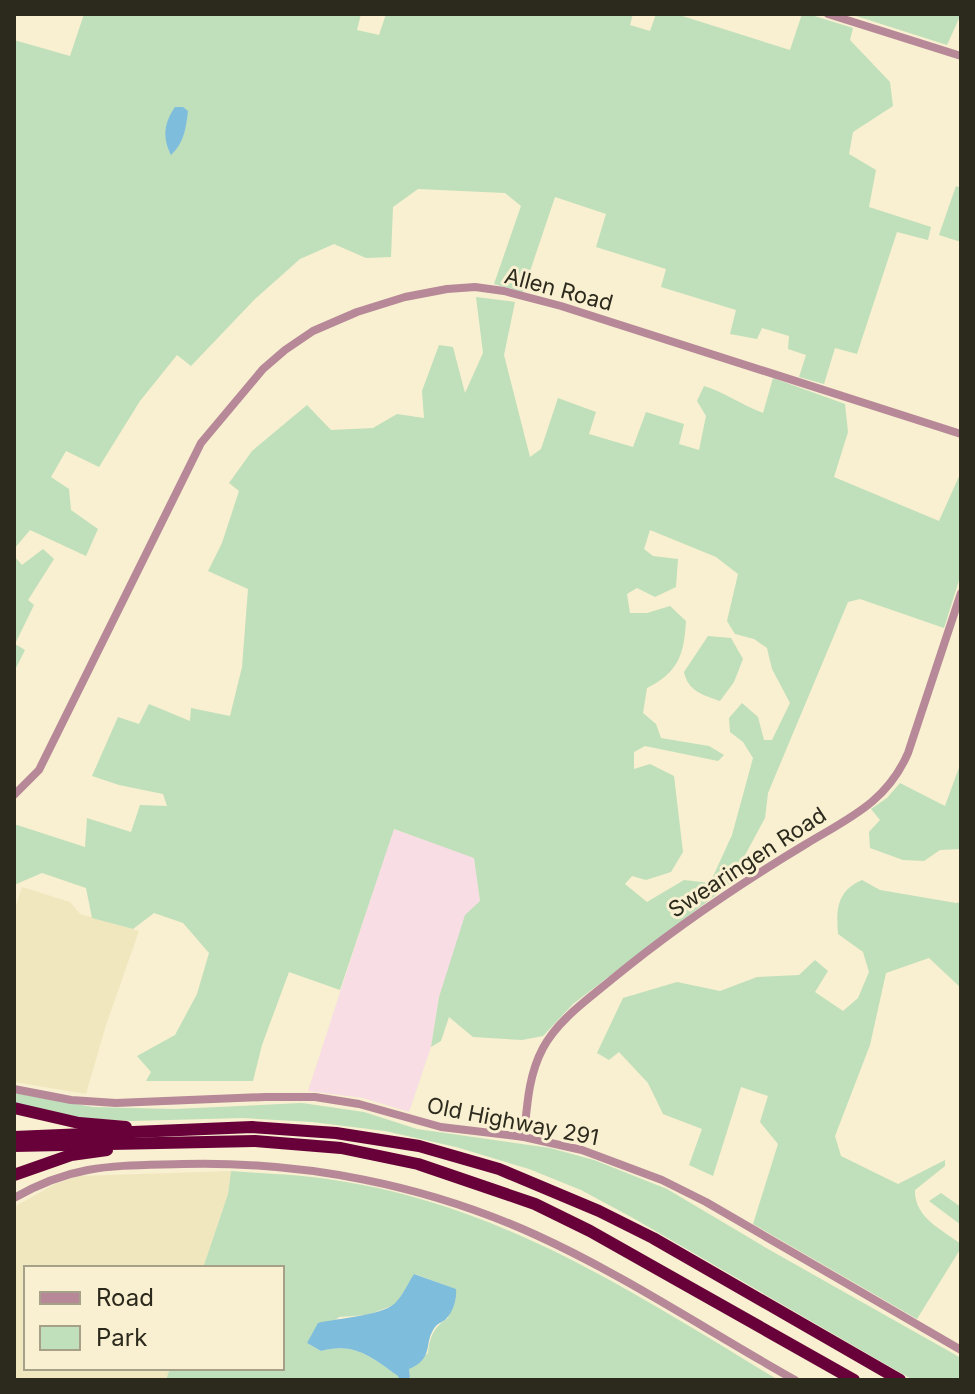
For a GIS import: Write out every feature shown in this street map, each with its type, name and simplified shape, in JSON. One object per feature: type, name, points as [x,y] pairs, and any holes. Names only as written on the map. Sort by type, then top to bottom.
[{"type":"highway","points":[[14,1108],[79,1123],[149,1131]]},
{"type":"highway","points":[[14,1137],[252,1127],[336,1133],[419,1146],[499,1169],[599,1211],[653,1238],[900,1380]]},
{"type":"highway","points":[[14,1146],[255,1141],[341,1148],[418,1164],[535,1204],[590,1231],[854,1380]]},
{"type":"highway","points":[[14,1175],[71,1155],[174,1142]]},
{"type":"street","points":[[828,14],[961,56]]},
{"type":"street","name":"Allen Road","points":[[14,795],[39,770],[201,443],[250,382],[285,350],[313,331],[357,312],[405,297],[447,289],[475,287],[504,291],[561,306],[961,434]]},
{"type":"street","name":"Swearingen Road","points":[[524,1137],[530,1085],[536,1063],[549,1037],[573,1012],[722,895],[857,813],[886,791],[908,753],[961,593]]},
{"type":"street","name":"Old Highway 291","points":[[14,1089],[99,1103],[315,1097],[359,1104],[441,1127],[524,1137],[582,1150],[662,1180],[961,1350]]},
{"type":"street","points":[[14,1198],[49,1179],[88,1169],[218,1163],[324,1172],[402,1188],[484,1213],[548,1241],[795,1380]]},
{"type":"shaded area","points":[[393,829],[474,857],[480,901],[439,997],[431,1047],[409,1112],[363,1098],[308,1091]]},
{"type":"shaded area","points":[[22,887],[70,902],[80,914],[139,931],[86,1094],[14,1082],[14,911]]},
{"type":"shaded area","points":[[231,1171],[228,1194],[204,1266],[24,1266],[24,1370],[169,1370],[166,1380],[14,1380],[14,1207],[55,1184],[79,1176]]},
{"type":"green space","points":[[84,14],[361,14],[357,30],[379,35],[386,14],[633,14],[630,25],[650,31],[656,14],[676,14],[790,50],[802,14],[808,14],[853,28],[850,40],[890,82],[893,106],[853,132],[849,154],[876,170],[869,207],[931,227],[928,240],[897,232],[857,354],[835,348],[824,384],[799,377],[806,355],[788,349],[789,336],[762,328],[757,339],[730,334],[736,310],[661,287],[666,269],[596,247],[606,214],[555,197],[523,292],[494,284],[521,206],[505,193],[418,189],[393,207],[391,257],[366,258],[334,244],[300,259],[255,299],[191,366],[177,355],[140,401],[99,467],[66,451],[51,477],[69,489],[71,510],[98,529],[86,556],[30,530],[14,549],[14,40],[70,56]]},
{"type":"green space","points":[[850,14],[961,14],[947,45]]},
{"type":"green space","points":[[956,186],[961,188],[961,242],[939,235]]},
{"type":"green space","points":[[476,297],[515,302],[504,355],[530,457],[541,449],[558,398],[596,412],[589,434],[633,447],[646,412],[684,424],[679,444],[699,450],[706,416],[697,401],[704,386],[763,413],[773,378],[845,404],[848,432],[834,477],[939,521],[961,472],[961,574],[944,628],[860,599],[848,602],[768,793],[765,818],[729,885],[573,1004],[543,1036],[522,1040],[473,1037],[449,1017],[441,1041],[431,1047],[439,997],[465,915],[480,901],[474,858],[394,829],[340,990],[289,972],[262,1045],[253,1081],[146,1081],[151,1072],[137,1056],[175,1035],[197,994],[209,953],[183,923],[154,913],[133,929],[92,918],[86,888],[42,873],[14,885],[14,824],[85,847],[87,818],[131,832],[140,805],[167,806],[163,794],[92,776],[118,717],[139,724],[149,704],[190,721],[191,708],[230,716],[242,667],[248,589],[208,571],[222,543],[239,491],[229,483],[252,451],[307,405],[331,430],[373,428],[397,414],[424,418],[422,391],[439,345],[453,347],[465,393],[483,353]],"holes":[[[650,530],[716,557],[738,574],[727,621],[735,634],[754,639],[767,648],[772,669],[790,703],[772,740],[764,740],[758,717],[742,703],[729,718],[730,732],[743,742],[753,758],[732,835],[710,883],[684,880],[647,902],[625,884],[632,876],[646,880],[671,872],[683,852],[674,776],[650,764],[634,769],[634,752],[645,746],[718,761],[724,755],[709,746],[661,738],[656,724],[643,713],[647,688],[658,682],[678,661],[686,621],[670,606],[647,613],[630,613],[627,594],[637,588],[655,597],[676,587],[678,559],[653,556],[644,549]]]},
{"type":"green space","points":[[43,549],[54,559],[28,600],[34,605],[15,644],[25,650],[14,672],[14,556],[22,565]]},
{"type":"green space","points":[[708,636],[731,638],[743,659],[734,682],[720,701],[693,688],[684,672]]},
{"type":"green space","points":[[961,762],[961,849],[940,850],[924,861],[903,860],[870,848],[869,832],[880,820],[871,809],[887,798],[900,783],[945,806]]},
{"type":"green space","points":[[862,880],[880,890],[961,902],[961,988],[929,958],[886,973],[870,1045],[835,1136],[841,1156],[898,1184],[945,1160],[945,1166],[915,1190],[916,1199],[924,1215],[961,1244],[961,1248],[917,1319],[753,1224],[778,1144],[760,1122],[768,1096],[741,1087],[713,1176],[689,1165],[702,1129],[663,1114],[648,1083],[619,1052],[609,1060],[597,1053],[623,998],[677,982],[720,991],[757,977],[799,975],[815,960],[828,971],[815,992],[843,1011],[858,998],[869,972],[863,952],[838,934],[837,917],[843,895]]},
{"type":"green space","points":[[14,1093],[93,1107],[174,1109],[302,1103],[364,1112],[417,1129],[550,1148],[594,1160],[667,1189],[961,1358],[961,1380],[913,1380],[633,1218],[581,1190],[529,1169],[456,1147],[385,1131],[242,1118],[132,1121],[82,1118],[14,1103]]},
{"type":"green space","points":[[231,1171],[295,1175],[395,1192],[454,1210],[566,1257],[778,1380],[407,1380],[410,1377],[409,1369],[428,1353],[434,1332],[448,1318],[455,1289],[415,1274],[396,1304],[368,1315],[339,1317],[307,1343],[321,1351],[344,1348],[362,1353],[398,1376],[399,1380],[166,1380],[169,1370],[284,1370],[284,1266],[204,1266],[228,1194]]},
{"type":"green space","points":[[941,1193],[961,1207],[961,1225],[929,1201]]},
{"type":"water","points":[[175,107],[188,111],[182,140],[171,155],[166,130]]},
{"type":"water","points":[[414,1274],[456,1289],[456,1293],[451,1313],[435,1327],[425,1355],[409,1369],[410,1377],[407,1380],[399,1380],[398,1376],[362,1353],[344,1348],[321,1351],[307,1343],[318,1323],[372,1313],[391,1306]]}]
